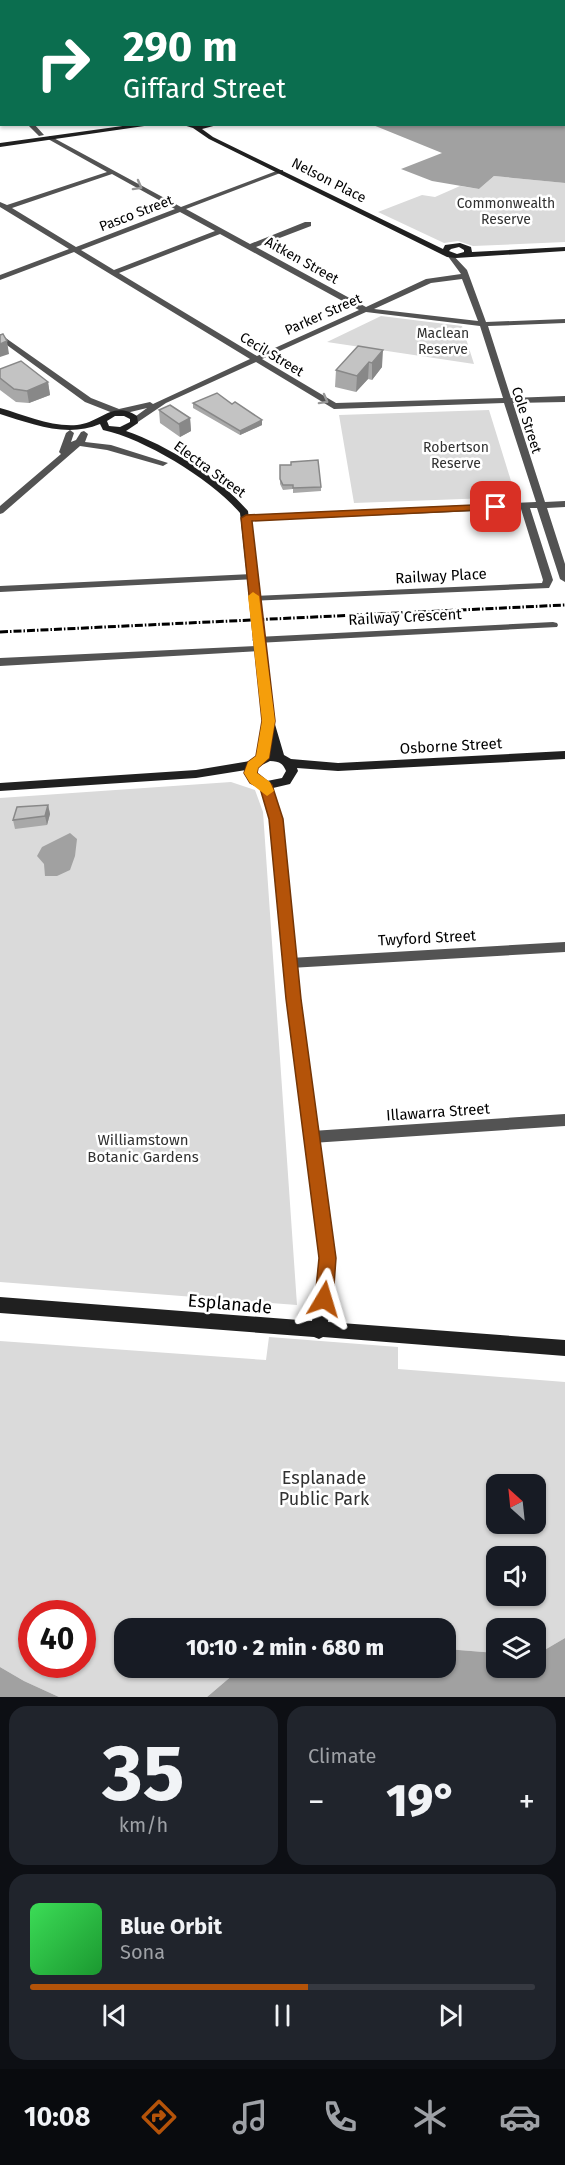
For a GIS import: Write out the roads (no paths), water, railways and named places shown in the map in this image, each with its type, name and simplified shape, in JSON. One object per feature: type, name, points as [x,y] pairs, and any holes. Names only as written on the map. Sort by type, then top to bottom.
[{"type":"street","points":[[32,126],[41,135]]},
{"type":"street","points":[[0,140],[106,126]]},
{"type":"street","points":[[0,145],[140,126]]},
{"type":"street","points":[[190,126],[196,128],[210,126]]},
{"type":"street","name":"Nelson Place","points":[[216,126],[212,133],[230,146]]},
{"type":"street","name":"Nelson Place","points":[[196,128],[211,138],[450,255]]},
{"type":"street","name":"Aitken Street","points":[[50,138],[366,310],[483,324],[565,321]]},
{"type":"street","name":"Pasco Street","points":[[0,278],[281,171]]},
{"type":"street","points":[[4,206],[112,172]]},
{"type":"street","name":"Cecil Street","points":[[4,206],[305,390],[341,407],[565,399]]},
{"type":"street","points":[[249,247],[308,224]]},
{"type":"street","points":[[112,273],[221,231]]},
{"type":"street","name":"Nelson Place","points":[[416,239],[454,245],[465,252]]},
{"type":"street","points":[[454,245],[445,249],[450,255],[465,252],[565,249]]},
{"type":"street","name":"Cole Street","points":[[464,273],[465,252]]},
{"type":"street","name":"Cole Street","points":[[450,255],[464,273],[483,324],[565,579]]},
{"type":"street","name":"Parker Street","points":[[119,412],[163,401],[429,281],[464,273]]},
{"type":"street","points":[[0,336],[88,400],[131,415],[135,421],[128,428],[76,436]]},
{"type":"street","points":[[88,400],[102,419],[103,426],[115,430]]},
{"type":"street","name":"Parker Street","points":[[135,421],[163,401]]},
{"type":"street","points":[[0,411],[163,463]]},
{"type":"street","points":[[0,511],[61,456],[76,436],[102,419],[119,412]]},
{"type":"street","name":"Electra Street","points":[[135,421],[154,445]]},
{"type":"street","name":"Electra Street","points":[[115,430],[154,445],[228,496],[242,508],[246,518]]},
{"type":"street","points":[[276,819],[286,765],[268,721],[246,518],[565,504]]},
{"type":"street","name":"Railway Place","points":[[254,599],[545,586],[548,580],[525,506]]},
{"type":"street","points":[[0,589],[252,577]]},
{"type":"street","name":"Railway Crescent","points":[[0,662],[554,625]]},
{"type":"street","points":[[268,721],[256,767],[266,785],[276,819],[290,963],[327,1258],[319,1331]]},
{"type":"street","name":"Osborne Street","points":[[256,767],[286,765],[338,767],[565,754]]},
{"type":"street","points":[[0,787],[196,774],[256,767]]},
{"type":"street","points":[[266,785],[282,784]]},
{"type":"street","name":"Twyford Street","points":[[290,963],[565,947]]},
{"type":"street","name":"Illawarra Street","points":[[312,1137],[565,1120]]},
{"type":"street","name":"Esplanade","points":[[0,1305],[565,1348]]},
{"type":"railway","points":[[0,632],[565,605]]},
{"type":"park label","name":"Commonwealth Reserve","points":[[506,212]]},
{"type":"park label","name":"Maclean Reserve","points":[[443,342]]},
{"type":"park label","name":"Robertson Reserve","points":[[456,456]]},
{"type":"park label","name":"Williamstown Botanic Gardens","points":[[143,1148]]},
{"type":"park label","name":"Esplanade Public Park","points":[[324,1488]]}]
